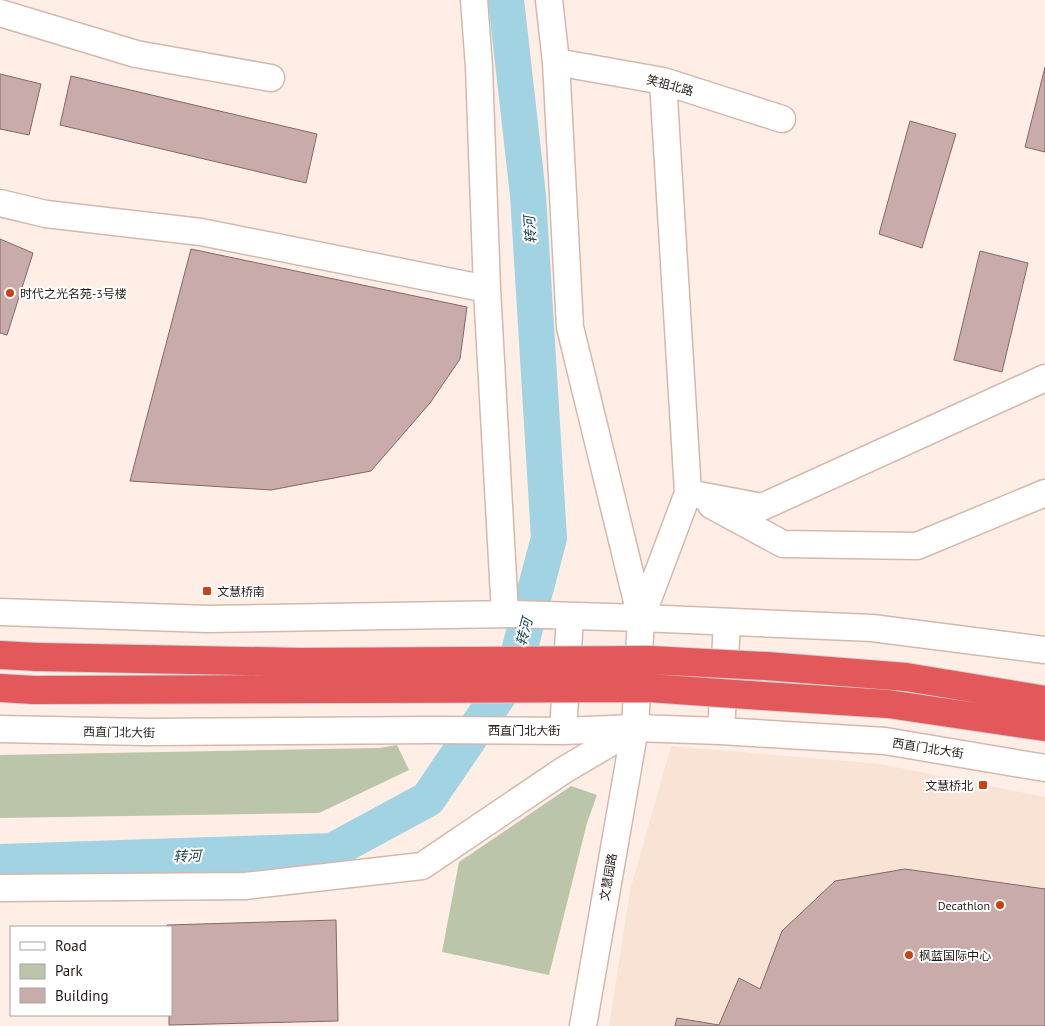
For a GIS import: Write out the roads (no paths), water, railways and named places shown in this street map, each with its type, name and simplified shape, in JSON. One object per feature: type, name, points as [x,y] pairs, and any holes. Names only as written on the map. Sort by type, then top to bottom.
[{"type":"highway","points":[[0,655],[300,662],[650,660],[766,666],[906,678],[1045,700]]},
{"type":"highway","points":[[0,688],[34,690],[649,688],[888,704],[1045,727]]},
{"type":"street","points":[[474,0],[479,67],[487,290],[509,614]]},
{"type":"street","points":[[549,0],[556,62],[570,327],[641,618]]},
{"type":"street","points":[[0,13],[136,54],[270,78]]},
{"type":"street","name":"笑祖北路","points":[[556,62],[663,81],[782,119]]},
{"type":"street","points":[[641,618],[688,493],[663,81]]},
{"type":"street","points":[[0,203],[46,214],[201,232],[487,290]]},
{"type":"street","points":[[688,493],[762,507],[1045,378]]},
{"type":"street","points":[[688,493],[783,544],[917,546],[1045,493]]},
{"type":"street","points":[[0,612],[208,619],[509,614],[641,618],[872,628],[1045,650]]},
{"type":"street","points":[[553,731],[575,617]]},
{"type":"street","name":"文慧园路","points":[[583,1026],[635,728],[641,618]]},
{"type":"street","points":[[721,731],[728,623]]},
{"type":"street","points":[[0,888],[245,886],[422,866],[564,770],[635,728]]},
{"type":"street","name":"西直门北大街","points":[[0,729],[146,732],[553,731],[635,728],[721,731],[884,741],[1045,768]]},
{"type":"waterway","name":"转河","points":[[0,862],[332,851],[428,799],[513,674],[549,538],[528,195],[506,0]]},
{"type":"place","name":"时代之光名苑-3号楼","points":[[10,293]]},
{"type":"place","name":"文慧桥南","points":[[207,591]]},
{"type":"place","name":"文慧桥北","points":[[983,785]]},
{"type":"place","name":"Decathlon","points":[[1000,905]]},
{"type":"place","name":"枫蓝国际中心","points":[[909,955]]}]
